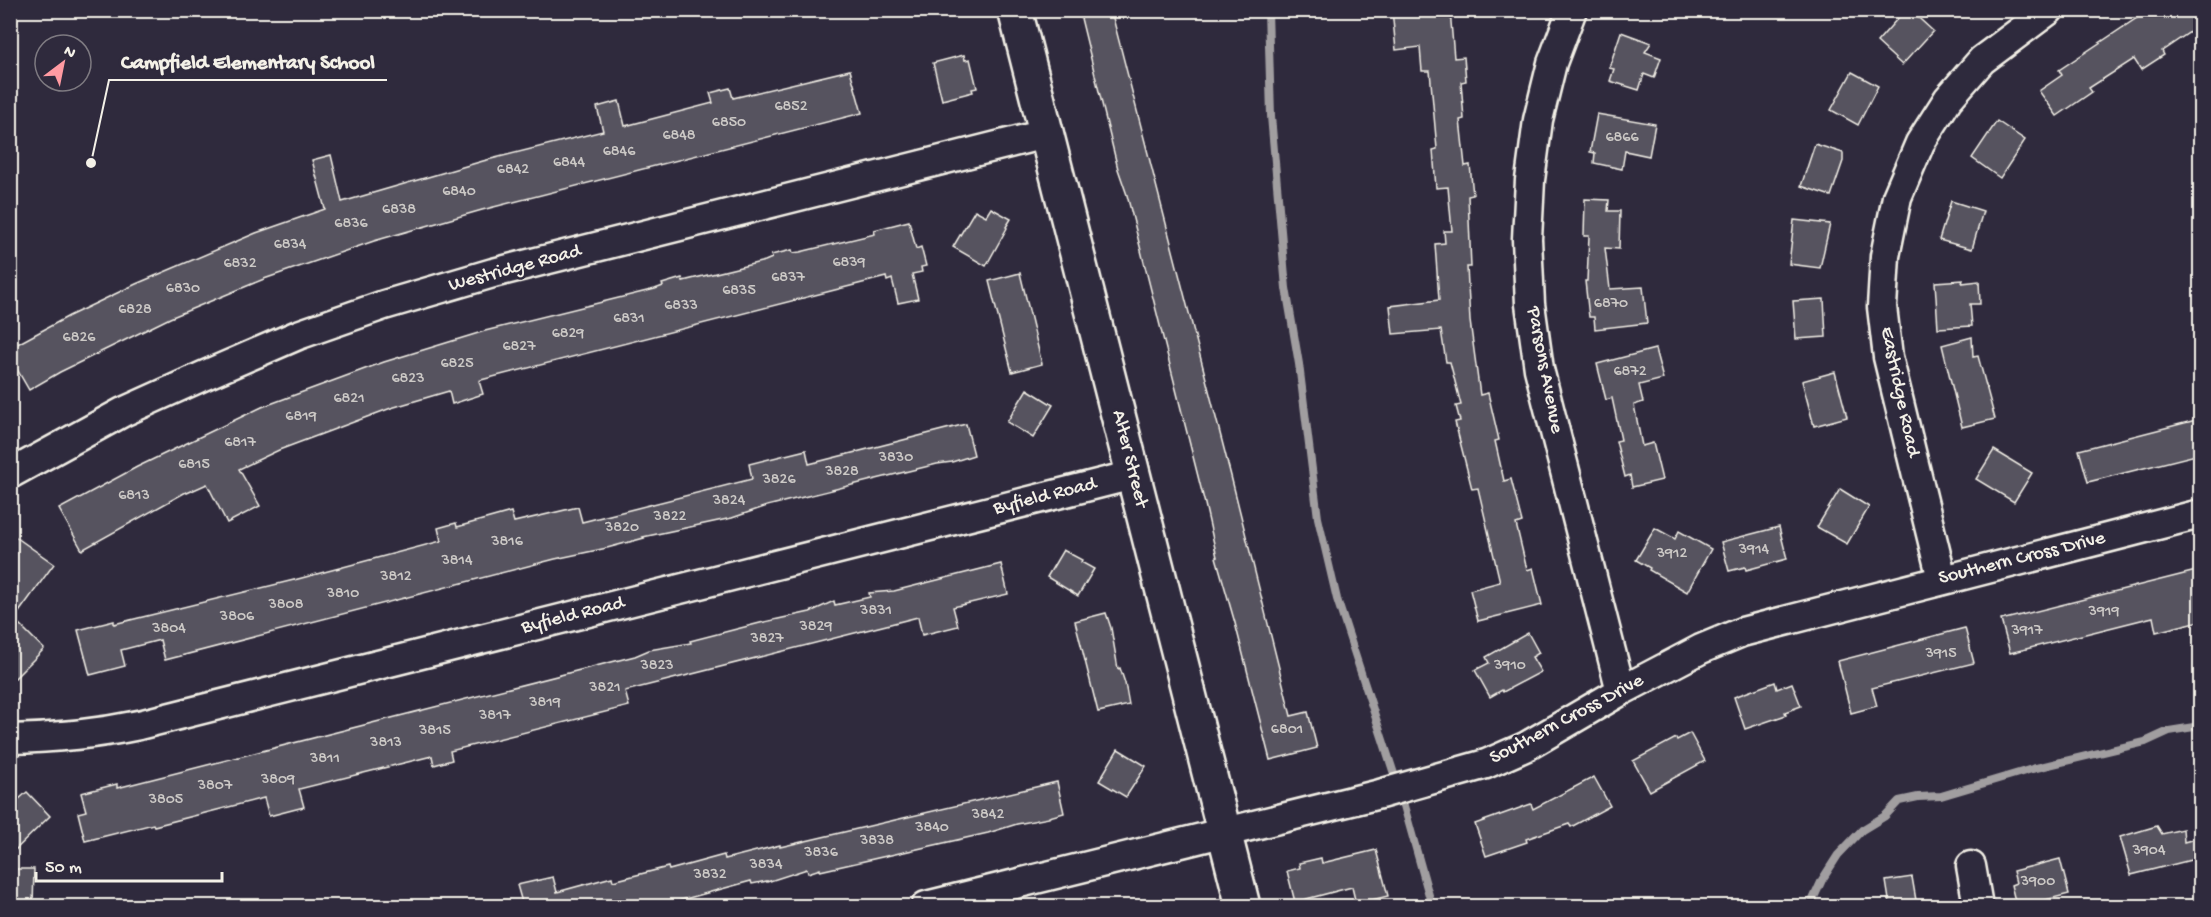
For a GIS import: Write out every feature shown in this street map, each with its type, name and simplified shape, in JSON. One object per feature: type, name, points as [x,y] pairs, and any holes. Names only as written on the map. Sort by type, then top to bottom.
[{"type":"street","name":"Alter Street","points":[[1015,10],[1243,906]]},
{"type":"street","name":"Parsons Avenue","points":[[1572,10],[1552,63],[1538,120],[1530,180],[1527,239],[1530,304],[1539,369],[1621,692]]},
{"type":"street","name":"Eastridge Road","points":[[1942,579],[1888,357],[1882,307],[1885,256],[1897,197],[1920,143],[1948,99],[1982,60],[2049,10]]},
{"type":"street","name":"Westridge Road","points":[[10,474],[123,412],[298,335],[384,305],[504,270],[1045,134]]},
{"type":"street","name":"Byfield Road","points":[[10,739],[58,738],[139,725],[1133,475]]},
{"type":"street","name":"Southern Cross Drive","points":[[926,906],[1380,794],[1486,764],[1527,746],[1701,649],[1742,632],[2200,514]]},
{"type":"street","points":[[1971,866],[1978,906]]},
{"type":"building","points":[[1079,10],[1111,10],[1291,716],[1308,712],[1317,748],[1270,760],[1216,557],[1205,504]]},
{"type":"building","points":[[1392,10],[1450,10],[1454,58],[1464,57],[1466,81],[1461,82],[1464,119],[1460,120],[1465,166],[1470,165],[1473,195],[1468,196],[1471,267],[1467,267],[1470,321],[1480,395],[1488,393],[1499,440],[1495,441],[1504,481],[1511,479],[1522,522],[1516,524],[1527,570],[1533,568],[1542,605],[1478,621],[1470,590],[1500,582],[1478,488],[1472,489],[1455,422],[1460,421],[1456,406],[1461,405],[1450,362],[1446,362],[1441,330],[1393,334],[1390,306],[1439,300],[1435,244],[1445,243],[1444,231],[1452,231],[1448,187],[1436,188],[1433,150],[1437,149],[1430,71],[1422,71],[1420,47],[1396,50]]},
{"type":"building","points":[[1905,10],[1910,10],[1933,31],[1902,65],[1877,42]]},
{"type":"building","points":[[2149,10],[2200,10],[2200,25],[2162,51],[2164,55],[2141,70],[2134,59],[2089,88],[2092,92],[2057,116],[2039,91],[2062,75],[2059,70]]},
{"type":"building","points":[[1621,32],[1651,43],[1645,52],[1661,58],[1654,78],[1644,74],[1639,90],[1610,81],[1614,69],[1609,68]]},
{"type":"building","points":[[964,55],[965,60],[970,59],[977,88],[972,89],[973,92],[942,100],[933,63]]},
{"type":"building","points":[[850,70],[862,113],[482,210],[374,241],[264,279],[170,318],[60,372],[29,390],[10,357],[10,348],[69,316],[136,284],[256,233],[325,209],[312,160],[331,155],[342,202],[483,161],[603,131],[597,107],[619,101],[625,126],[713,103],[710,93],[730,88],[733,98]]},
{"type":"building","points":[[1852,72],[1878,86],[1858,125],[1831,110]]},
{"type":"building","points":[[1597,114],[1655,124],[1649,156],[1625,151],[1622,169],[1594,163],[1595,153],[1590,152]]},
{"type":"building","points":[[1997,121],[2025,140],[2000,178],[1972,158]]},
{"type":"building","points":[[1815,144],[1843,153],[1843,161],[1831,196],[1801,186]]},
{"type":"building","points":[[1585,199],[1609,200],[1608,211],[1620,211],[1619,249],[1605,248],[1610,289],[1643,287],[1647,323],[1595,329],[1594,317],[1589,317],[1585,281],[1587,281],[1589,236],[1584,236]]},
{"type":"building","points":[[1951,201],[1983,211],[1972,249],[1939,240]]},
{"type":"building","points":[[991,208],[1011,219],[986,266],[953,247],[975,210],[986,216]]},
{"type":"building","points":[[1794,220],[1830,224],[1820,268],[1789,264]]},
{"type":"building","points":[[909,221],[916,249],[921,247],[926,266],[921,267],[922,272],[912,274],[918,299],[898,303],[892,279],[887,281],[886,277],[481,380],[479,381],[483,394],[452,404],[449,391],[391,408],[279,450],[239,469],[260,506],[227,523],[207,484],[186,492],[82,550],[59,509],[137,467],[262,407],[384,362],[485,331],[655,289],[663,286],[662,284],[682,278],[683,281],[765,261],[772,258],[771,255],[792,250],[793,253],[800,252],[875,234],[874,230]]},
{"type":"building","points":[[1020,273],[1042,364],[1012,372],[989,281]]},
{"type":"building","points":[[1963,280],[1962,283],[1979,281],[1980,304],[1970,304],[1972,326],[1938,328],[1935,282]]},
{"type":"building","points":[[1824,299],[1826,337],[1796,339],[1793,301]]},
{"type":"building","points":[[1972,337],[1973,357],[1978,356],[1995,419],[1962,427],[1942,345]]},
{"type":"building","points":[[1655,349],[1663,379],[1639,385],[1643,402],[1634,405],[1642,446],[1653,443],[1662,480],[1632,487],[1630,475],[1625,477],[1616,441],[1621,440],[1612,398],[1606,400],[1597,364]]},
{"type":"building","points":[[1835,372],[1847,417],[1814,426],[1802,381]]},
{"type":"building","points":[[1027,389],[1053,405],[1033,438],[1007,422]]},
{"type":"building","points":[[2200,419],[2200,454],[2088,482],[2079,450]]},
{"type":"building","points":[[966,424],[974,455],[952,462],[767,506],[732,518],[555,559],[165,660],[160,640],[121,650],[125,666],[90,675],[78,630],[114,621],[114,624],[298,579],[441,541],[438,528],[456,523],[457,527],[511,512],[514,522],[578,507],[582,522],[752,479],[749,464],[806,450],[809,464]]},
{"type":"building","points":[[1994,450],[2032,473],[2014,502],[1976,479]]},
{"type":"building","points":[[1840,489],[1869,507],[1847,544],[1817,527]]},
{"type":"building","points":[[1779,527],[1787,559],[1746,570],[1745,567],[1729,571],[1721,542]]},
{"type":"building","points":[[1655,528],[1675,539],[1679,531],[1711,549],[1687,592],[1636,560]]},
{"type":"building","points":[[10,533],[54,564],[14,619],[44,649],[10,683]]},
{"type":"building","points":[[1063,550],[1094,569],[1078,596],[1047,577]]},
{"type":"building","points":[[1001,564],[1008,594],[953,607],[958,626],[922,635],[918,617],[625,691],[629,706],[450,751],[452,760],[434,765],[432,756],[299,789],[304,807],[269,816],[264,798],[85,841],[78,813],[86,811],[81,793],[117,784],[117,788],[635,656],[649,650],[691,643],[690,641],[810,612],[834,601],[835,605],[870,597],[869,593],[894,591]]},
{"type":"building","points":[[2200,570],[2200,621],[2156,632],[2153,617],[2010,653],[2001,620]]},
{"type":"building","points":[[1106,613],[1118,669],[1120,668],[1125,683],[1129,705],[1098,712],[1075,621]]},
{"type":"building","points":[[1965,628],[1974,663],[1872,688],[1877,706],[1851,713],[1838,661]]},
{"type":"building","points":[[1528,633],[1539,653],[1532,657],[1541,672],[1490,697],[1475,670],[1489,663],[1486,657]]},
{"type":"building","points":[[1775,682],[1777,689],[1792,683],[1801,706],[1785,712],[1786,715],[1745,729],[1734,697]]},
{"type":"building","points":[[1690,733],[1705,761],[1650,791],[1633,761]]},
{"type":"building","points":[[1118,749],[1146,766],[1126,797],[1099,781]]},
{"type":"building","points":[[1594,777],[1610,806],[1571,827],[1569,824],[1486,856],[1475,824],[1531,804],[1533,809]]},
{"type":"building","points":[[1057,782],[1064,813],[1049,818],[820,871],[820,869],[808,873],[807,869],[767,882],[752,884],[751,881],[674,902],[675,906],[523,906],[517,885],[553,877],[557,892],[612,877],[613,881],[668,867],[669,870],[724,855],[725,859],[780,845],[780,847]]},
{"type":"building","points":[[27,792],[50,816],[10,855],[10,807]]},
{"type":"building","points":[[2157,826],[2162,834],[2183,829],[2184,842],[2195,839],[2199,858],[2131,875],[2120,837]]},
{"type":"building","points":[[1376,850],[1388,896],[1356,904],[1352,887],[1295,902],[1287,871],[1300,868],[1299,863],[1321,858],[1322,863]]},
{"type":"building","points":[[2060,859],[2069,894],[2022,906],[2022,904],[2016,905],[2011,885],[2016,883],[2013,871]]},
{"type":"building","points":[[10,869],[34,869],[33,905],[10,905]]},
{"type":"building","points":[[1912,877],[1917,906],[1890,906],[1886,881]]},
{"type":"waterway","points":[[1268,10],[1271,116],[1286,288],[1299,364],[1318,518],[1337,599],[1397,783]]},
{"type":"waterway","points":[[1810,906],[1822,880],[1838,855],[1862,830],[1885,816],[1899,801],[1941,796],[2032,769],[2145,742],[2169,731],[2200,726]]},
{"type":"waterway","points":[[1401,795],[1432,906]]},
{"type":"place","name":"Campfield Elementary School","points":[[91,163]]}]
